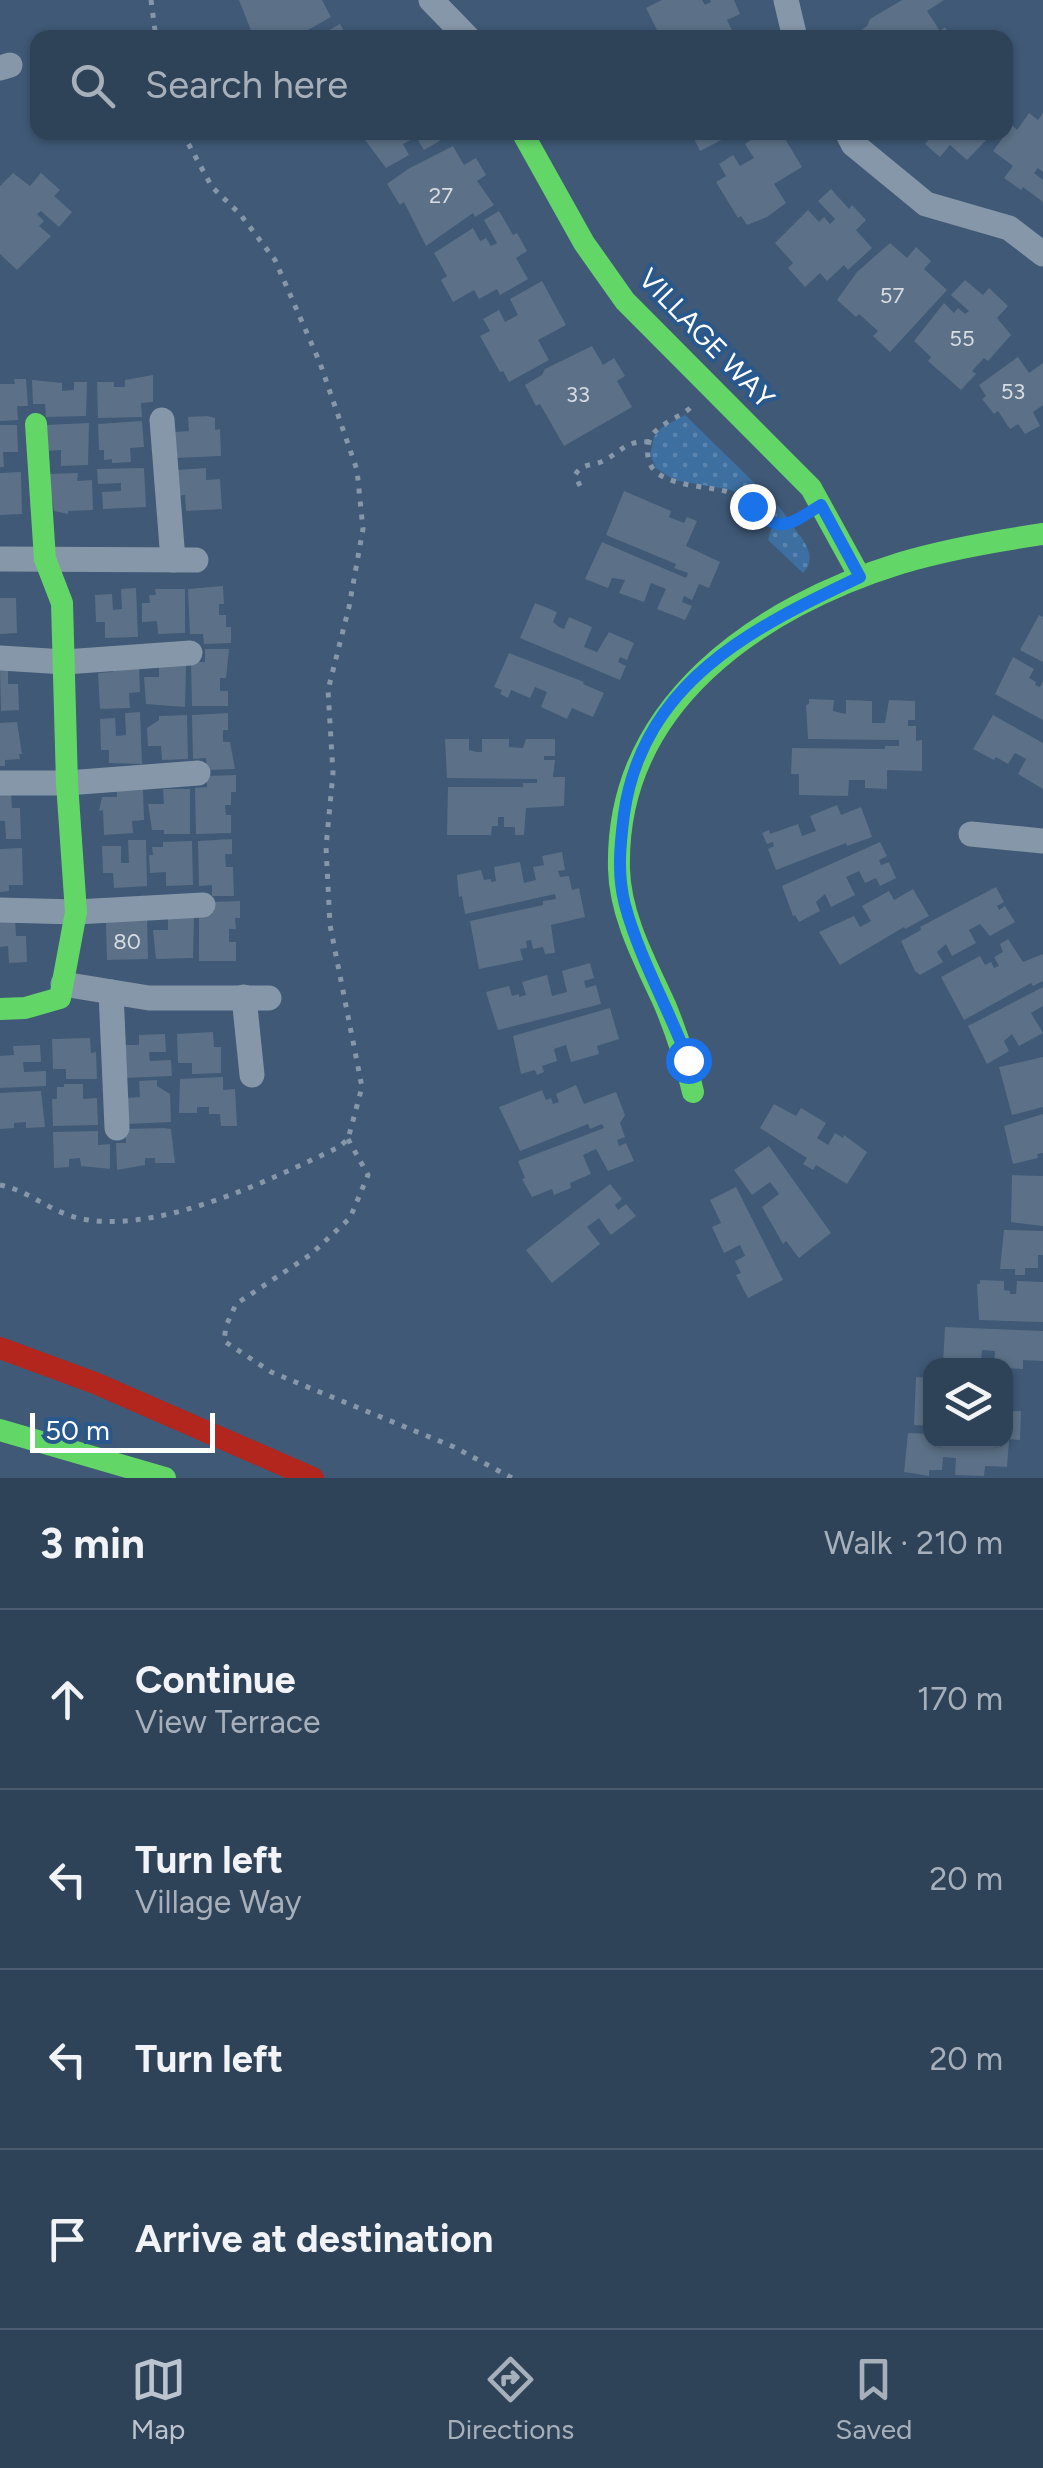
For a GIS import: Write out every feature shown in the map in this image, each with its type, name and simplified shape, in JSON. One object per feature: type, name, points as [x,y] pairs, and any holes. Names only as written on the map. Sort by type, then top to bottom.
[{"type":"main road","name":"VILLAGE WAY","points":[[526,140],[584,243],[625,301],[811,488],[860,577]]},
{"type":"main road","points":[[0,1009],[24,1008],[62,991],[76,912],[67,782],[62,603],[45,558],[36,424]]},
{"type":"main road","points":[[693,1092],[688,1060],[644,962],[624,901],[619,866],[627,796],[638,761],[654,730],[697,673],[755,629],[860,577],[943,553],[1043,534]]},
{"type":"main road","points":[[0,1348],[95,1383],[313,1478]]},
{"type":"main road","points":[[0,1430],[164,1478]]},
{"type":"street","points":[[431,0],[460,30]]},
{"type":"street","points":[[786,0],[793,30]]},
{"type":"street","points":[[851,140],[926,204],[1009,228],[1043,254]]},
{"type":"street","points":[[0,559],[184,560],[162,420]]},
{"type":"street","points":[[0,658],[65,662],[190,653]]},
{"type":"street","points":[[0,783],[198,774]]},
{"type":"street","points":[[971,834],[1043,841]]},
{"type":"street","points":[[0,910],[76,912],[203,905]]},
{"type":"street","points":[[62,991],[148,998],[256,997],[252,1075]]},
{"type":"street","points":[[111,992],[117,1128]]},
{"type":"path","points":[[151,0],[155,30]]},
{"type":"path","points":[[0,1185],[15,1188],[72,1217],[128,1222],[174,1212],[261,1185],[339,1147],[348,1139],[362,1087],[330,925],[326,847],[332,773],[328,690],[350,607],[363,529],[357,470],[320,362],[275,260],[240,214],[212,187],[186,140]]},
{"type":"path","points":[[713,389],[653,433],[648,442],[651,464],[659,474],[687,486],[723,490],[740,497],[773,525],[785,526],[821,505]]},
{"type":"path","points":[[580,486],[575,476],[582,466],[604,461],[628,442],[648,442]]},
{"type":"path","points":[[348,1139],[368,1175],[350,1218],[310,1255],[236,1304],[224,1341],[271,1372],[454,1447],[512,1478]]},
{"type":"shaded area","points":[[685,415],[790,521],[774,523],[731,490],[674,480],[656,468],[650,455],[654,437],[661,428]]},
{"type":"shaded area","points":[[792,525],[809,555],[803,573],[768,540],[772,527],[783,529]]},
{"type":"building","points":[[239,0],[322,0],[331,17],[308,30],[251,30]]},
{"type":"building","points":[[662,0],[702,0],[705,5],[710,0],[734,0],[740,14],[727,20],[732,30],[657,30],[646,8]]},
{"type":"building","points":[[902,0],[944,0],[927,11],[939,30],[861,30],[870,19]]},
{"type":"building","points":[[1029,113],[1038,120],[1043,113],[1043,172],[1038,168],[1034,173],[1043,180],[1043,202],[1004,178],[1013,166],[993,151],[1001,140],[1013,140],[1013,126],[1017,130]]},
{"type":"building","points":[[365,140],[410,140],[403,144],[409,155],[386,168]]},
{"type":"building","points":[[418,140],[441,140],[424,150]]},
{"type":"building","points":[[695,140],[721,140],[700,151]]},
{"type":"building","points":[[751,140],[786,140],[802,167],[774,184],[786,203],[747,225],[741,216],[738,218],[716,182],[726,176],[719,164],[733,155],[740,166],[754,158],[745,144]]},
{"type":"building","points":[[928,140],[986,140],[967,160],[950,145],[940,157],[925,144]]},
{"type":"building","points":[[453,146],[464,165],[476,158],[486,175],[477,181],[494,205],[475,217],[473,213],[426,246],[404,202],[400,205],[387,184]]},
{"type":"building","points":[[13,173],[30,186],[41,173],[60,190],[54,196],[72,212],[59,227],[41,211],[37,214],[44,221],[39,226],[51,236],[17,270],[0,254],[0,186]]},
{"type":"building","points":[[831,189],[849,209],[852,205],[866,220],[856,230],[872,248],[848,270],[844,265],[827,281],[820,273],[805,287],[788,268],[793,263],[775,243],[808,210],[819,222],[824,217],[830,224],[835,219],[818,201]]},
{"type":"building","points":[[499,211],[527,251],[516,258],[528,279],[500,295],[497,289],[479,299],[474,290],[453,302],[441,280],[447,276],[434,253],[473,228],[480,241],[486,238],[491,246],[497,243],[484,220]]},
{"type":"building","points":[[890,243],[907,258],[916,247],[931,261],[924,269],[947,290],[890,352],[873,336],[878,331],[837,300],[857,272]]},
{"type":"building","points":[[965,280],[983,295],[989,288],[1008,306],[997,318],[1011,335],[988,361],[984,358],[972,371],[976,374],[961,390],[928,361],[931,357],[914,341],[944,303],[954,313],[958,308],[965,314],[969,311],[951,295]]},
{"type":"building","points":[[542,281],[566,325],[538,340],[549,360],[509,382],[480,336],[490,331],[483,319],[499,310],[505,322],[518,315],[510,299]]},
{"type":"building","points":[[592,346],[603,365],[614,358],[625,376],[617,381],[632,407],[564,446],[525,385],[545,369]]},
{"type":"building","points":[[1018,357],[1029,373],[1043,363],[1043,405],[1033,412],[1040,426],[1025,434],[1018,424],[1010,429],[998,411],[994,414],[982,399],[986,396],[979,385]]},
{"type":"building","points":[[153,375],[153,402],[141,403],[142,417],[98,418],[97,382],[125,387],[125,380]]},
{"type":"building","points":[[14,379],[26,379],[28,406],[17,406],[18,420],[0,421],[0,384],[15,384]]},
{"type":"building","points":[[32,380],[62,383],[62,391],[74,390],[74,382],[87,382],[86,416],[46,417],[45,404],[33,404]]},
{"type":"building","points":[[188,417],[215,418],[215,430],[220,429],[221,456],[176,458],[175,432],[189,431]]},
{"type":"building","points":[[142,421],[144,447],[130,448],[131,462],[104,460],[104,450],[99,450],[98,424]]},
{"type":"building","points":[[89,423],[88,465],[61,466],[61,450],[47,451],[46,425]]},
{"type":"building","points":[[0,425],[17,425],[18,452],[3,452],[4,467],[0,467]]},
{"type":"building","points":[[144,468],[146,507],[103,509],[102,492],[121,491],[121,483],[98,484],[97,469]]},
{"type":"building","points":[[206,468],[206,480],[220,479],[222,509],[186,511],[185,495],[178,496],[177,470]]},
{"type":"building","points":[[21,472],[22,514],[0,515],[0,473]]},
{"type":"building","points":[[78,473],[77,481],[92,480],[93,510],[68,514],[54,511],[48,474]]},
{"type":"building","points":[[624,491],[671,511],[669,517],[684,523],[687,517],[697,521],[686,546],[720,562],[709,588],[699,584],[692,600],[684,596],[682,602],[692,606],[685,620],[657,609],[666,589],[651,583],[644,602],[619,593],[625,580],[612,578],[608,588],[585,579],[602,542],[686,578],[688,573],[674,568],[676,564],[606,535]]},
{"type":"building","points":[[223,586],[224,604],[219,604],[219,615],[226,615],[231,643],[204,644],[203,634],[190,634],[188,589]]},
{"type":"building","points":[[136,588],[138,637],[105,638],[105,622],[96,622],[95,595],[112,594],[113,610],[122,609],[121,589]]},
{"type":"building","points":[[155,589],[185,589],[185,633],[158,634],[157,621],[142,622],[142,603],[150,603],[149,595],[156,595]]},
{"type":"building","points":[[0,598],[16,598],[17,633],[0,634]]},
{"type":"building","points":[[535,603],[557,612],[553,622],[559,627],[564,629],[569,617],[592,627],[584,647],[597,652],[609,632],[634,643],[627,660],[620,657],[618,662],[626,666],[620,680],[520,638]]},
{"type":"building","points":[[1039,615],[1043,617],[1043,662],[1020,650]]},
{"type":"building","points":[[205,649],[229,649],[226,678],[220,678],[220,691],[228,691],[228,706],[192,706],[191,662],[205,662]]},
{"type":"building","points":[[509,653],[604,693],[593,717],[572,708],[567,719],[541,707],[547,692],[535,687],[530,698],[511,690],[508,698],[500,694],[502,690],[494,687]]},
{"type":"building","points":[[1013,657],[1034,669],[1029,678],[1035,685],[1040,687],[1043,681],[1043,720],[995,694]]},
{"type":"building","points":[[159,663],[186,663],[185,707],[146,704],[144,677],[159,677]]},
{"type":"building","points":[[139,664],[140,692],[129,693],[130,708],[100,709],[98,673],[113,672],[113,665]]},
{"type":"building","points":[[0,669],[8,669],[8,684],[18,684],[19,710],[1,711]]},
{"type":"building","points":[[809,699],[834,700],[833,711],[846,714],[846,700],[872,701],[872,723],[885,723],[889,700],[915,701],[915,720],[908,720],[908,726],[916,726],[916,741],[922,740],[922,771],[887,770],[887,789],[865,788],[865,780],[849,780],[848,796],[799,795],[799,774],[791,774],[792,748],[899,746],[899,740],[808,739]]},
{"type":"building","points":[[140,712],[142,764],[109,763],[109,750],[101,750],[100,719],[115,718],[116,736],[126,735],[125,713]]},
{"type":"building","points":[[228,713],[223,742],[230,742],[235,769],[207,770],[206,758],[193,759],[192,715]]},
{"type":"building","points":[[187,715],[188,759],[162,760],[161,746],[148,746],[147,728],[159,716]]},
{"type":"building","points":[[993,715],[1043,743],[1043,789],[1018,774],[1026,759],[1015,753],[1008,764],[973,749]]},
{"type":"building","points":[[17,722],[22,754],[20,759],[5,760],[5,766],[0,766],[0,723]]},
{"type":"building","points":[[445,739],[469,739],[469,750],[482,752],[482,739],[509,739],[509,747],[523,748],[526,739],[555,739],[555,756],[544,756],[544,760],[555,760],[553,777],[565,777],[564,806],[526,808],[524,835],[515,835],[515,827],[504,827],[504,817],[498,817],[498,826],[492,826],[491,835],[447,835],[448,787],[523,787],[523,783],[537,783],[537,779],[447,778]]},
{"type":"building","points":[[236,775],[236,792],[231,792],[231,805],[225,805],[226,815],[231,815],[231,833],[196,834],[195,788],[207,787],[207,776]]},
{"type":"building","points":[[163,789],[190,789],[190,834],[152,830],[148,804],[164,804]]},
{"type":"building","points":[[143,790],[144,820],[132,821],[133,833],[104,835],[103,810],[99,811],[102,797],[117,797],[117,791]]},
{"type":"building","points":[[11,793],[12,808],[20,808],[21,839],[6,839],[5,821],[0,821],[0,794]]},
{"type":"building","points":[[837,805],[841,815],[861,807],[872,837],[776,870],[768,849],[774,846],[773,842],[767,844],[762,833],[798,824],[802,836],[816,831],[810,816]]},
{"type":"building","points":[[232,839],[232,854],[225,854],[226,867],[233,867],[234,896],[212,896],[212,885],[199,886],[198,841]]},
{"type":"building","points":[[128,840],[146,840],[147,886],[114,888],[113,873],[103,873],[102,846],[121,846],[121,863],[129,863]]},
{"type":"building","points":[[192,841],[193,885],[166,886],[166,872],[150,873],[152,847],[163,847],[163,842]]},
{"type":"building","points":[[880,842],[887,856],[879,860],[881,865],[889,862],[896,878],[880,886],[876,878],[865,883],[859,871],[846,877],[855,895],[831,907],[825,894],[816,902],[820,911],[799,922],[793,916],[782,886]]},
{"type":"building","points":[[22,848],[23,885],[9,885],[9,891],[0,892],[0,849]]},
{"type":"building","points":[[562,852],[565,870],[558,871],[560,877],[569,876],[572,890],[579,888],[585,917],[551,925],[555,953],[545,954],[543,947],[533,949],[531,940],[526,941],[527,948],[520,949],[523,960],[479,969],[470,921],[543,905],[543,901],[556,899],[555,894],[465,914],[457,875],[481,870],[484,880],[496,881],[494,867],[520,862],[524,883],[536,880],[533,867],[544,865],[542,856]]},
{"type":"building","points":[[996,887],[1004,902],[997,906],[999,910],[1005,906],[1015,922],[990,936],[980,924],[969,930],[976,943],[952,956],[946,944],[937,952],[943,962],[920,975],[915,971],[901,941]]},
{"type":"building","points":[[913,889],[929,916],[840,965],[819,932],[854,916],[860,927],[871,921],[862,906],[889,891],[894,900]]},
{"type":"building","points":[[240,901],[236,929],[229,929],[229,942],[236,942],[236,961],[199,961],[199,915],[212,915],[212,902]]},
{"type":"building","points":[[194,915],[193,958],[156,959],[153,930],[168,930],[168,916]]},
{"type":"building","points":[[147,916],[148,959],[107,960],[106,923]]},
{"type":"building","points":[[15,919],[16,936],[26,936],[27,962],[9,963],[8,946],[0,947],[0,921]]},
{"type":"building","points":[[1008,939],[1023,962],[1043,954],[1043,981],[1033,986],[1031,983],[964,1020],[941,977],[980,956],[985,965],[991,962],[994,968],[999,966],[994,957],[1003,952],[1000,944]]},
{"type":"building","points":[[590,963],[594,978],[584,981],[586,988],[596,985],[601,1004],[498,1030],[486,992],[509,986],[512,996],[519,997],[526,995],[522,982],[547,975],[552,996],[567,992],[562,971]]},
{"type":"building","points":[[1043,987],[1043,1006],[1031,1013],[1043,1033],[1019,1046],[1012,1034],[1004,1041],[1009,1051],[987,1064],[968,1026]]},
{"type":"building","points":[[610,1008],[619,1039],[597,1046],[599,1054],[571,1062],[566,1045],[554,1049],[557,1061],[542,1066],[544,1072],[521,1074],[513,1036]]},
{"type":"building","points":[[213,1032],[214,1047],[221,1047],[221,1073],[192,1074],[192,1063],[178,1063],[177,1034]]},
{"type":"building","points":[[165,1034],[166,1052],[149,1052],[150,1061],[171,1060],[172,1076],[122,1078],[123,1045],[139,1045],[139,1035]]},
{"type":"building","points":[[90,1038],[91,1053],[96,1052],[97,1079],[66,1079],[66,1069],[53,1069],[52,1039]]},
{"type":"building","points":[[40,1045],[41,1062],[23,1062],[24,1072],[46,1071],[46,1086],[0,1088],[0,1056],[14,1055],[13,1046]]},
{"type":"building","points":[[1043,1057],[1043,1107],[1012,1115],[999,1067]]},
{"type":"building","points":[[223,1077],[223,1090],[235,1089],[237,1126],[221,1126],[220,1114],[209,1114],[209,1107],[197,1107],[197,1113],[179,1113],[180,1079]]},
{"type":"building","points":[[157,1080],[157,1086],[170,1094],[171,1122],[127,1124],[125,1098],[140,1097],[139,1081]]},
{"type":"building","points":[[83,1084],[83,1099],[97,1098],[98,1125],[53,1126],[52,1099],[57,1099],[57,1087]]},
{"type":"building","points":[[576,1085],[584,1104],[616,1092],[625,1115],[620,1123],[625,1137],[617,1140],[619,1146],[626,1143],[634,1161],[608,1171],[596,1149],[583,1155],[591,1174],[554,1195],[552,1189],[532,1197],[518,1161],[604,1128],[602,1124],[590,1129],[588,1124],[520,1151],[499,1107],[542,1090],[546,1100],[551,1098],[553,1104],[559,1102],[556,1094]]},
{"type":"building","points":[[41,1091],[45,1127],[26,1128],[26,1122],[0,1129],[0,1093]]},
{"type":"building","points":[[774,1104],[796,1116],[801,1108],[826,1123],[817,1138],[828,1145],[835,1133],[867,1152],[847,1184],[816,1165],[813,1170],[803,1164],[807,1158],[760,1128]]},
{"type":"building","points":[[1043,1114],[1043,1153],[1013,1164],[1004,1126]]},
{"type":"building","points":[[125,1129],[171,1129],[175,1163],[155,1163],[155,1158],[145,1158],[145,1165],[117,1170],[116,1143],[126,1143]]},
{"type":"building","points":[[98,1131],[98,1145],[110,1144],[110,1169],[81,1166],[80,1158],[69,1159],[69,1167],[54,1168],[53,1132]]},
{"type":"building","points":[[769,1146],[831,1233],[799,1258],[786,1241],[783,1244],[762,1207],[779,1194],[770,1182],[752,1195],[734,1170]]},
{"type":"building","points":[[1012,1175],[1043,1176],[1043,1226],[1011,1222]]},
{"type":"building","points":[[610,1184],[622,1199],[615,1205],[618,1210],[626,1204],[636,1216],[611,1235],[599,1218],[587,1227],[600,1244],[552,1283],[526,1250]]},
{"type":"building","points":[[736,1187],[783,1280],[748,1298],[736,1275],[741,1273],[735,1261],[745,1256],[740,1245],[724,1253],[712,1227],[721,1223],[710,1200]]},
{"type":"building","points":[[1004,1230],[1043,1231],[1043,1255],[1038,1255],[1038,1268],[1025,1268],[1025,1275],[1015,1275],[1015,1269],[1000,1269]]},
{"type":"building","points":[[980,1280],[1004,1281],[1004,1290],[1010,1294],[1016,1294],[1017,1281],[1043,1282],[1043,1322],[979,1320]]},
{"type":"building","points":[[945,1327],[1043,1331],[1043,1361],[1023,1360],[1023,1369],[1013,1368],[1013,1358],[995,1358],[995,1351],[982,1350],[981,1358],[943,1358]]},
{"type":"building","points":[[916,1377],[923,1378],[923,1426],[914,1425]]},
{"type":"building","points":[[1013,1411],[1021,1411],[1020,1440],[1013,1440]]},
{"type":"building","points":[[908,1433],[923,1434],[923,1448],[1008,1448],[1007,1467],[985,1466],[984,1476],[955,1475],[956,1458],[943,1457],[942,1470],[929,1470],[929,1476],[904,1472]]},
{"type":"traffic: fast","points":[[526,140],[584,243],[625,301],[811,488],[860,577]]},
{"type":"traffic: fast","points":[[0,1009],[25,1008],[60,998],[76,912],[67,783],[62,603],[45,559],[36,424]]},
{"type":"traffic: fast","points":[[693,1092],[665,1005],[629,922],[620,887],[624,810],[641,758],[669,711],[705,671],[748,636],[796,606],[901,563],[1043,534]]},
{"type":"traffic: fast","points":[[0,1430],[165,1478]]},
{"type":"traffic: jam","points":[[0,1348],[95,1383],[313,1478]]},
{"type":"route","points":[[688,1060],[644,962],[624,901],[619,866],[622,832],[627,796],[638,761],[674,700],[726,648],[782,614],[860,577],[821,505],[785,526],[764,520],[752,506]]}]
